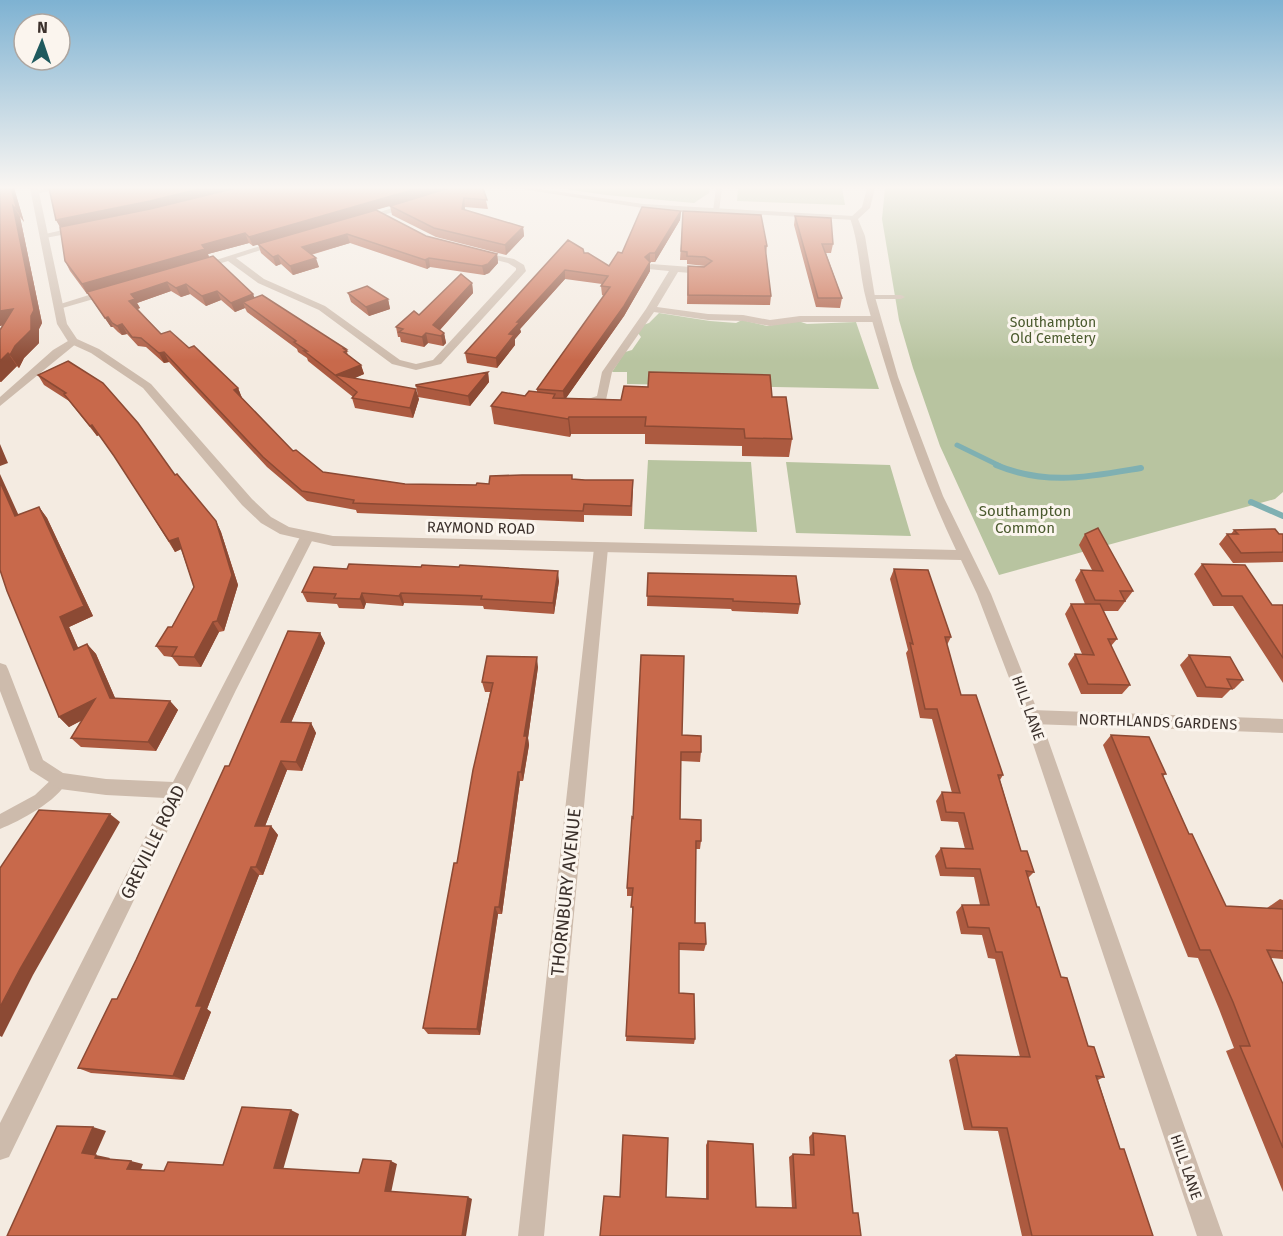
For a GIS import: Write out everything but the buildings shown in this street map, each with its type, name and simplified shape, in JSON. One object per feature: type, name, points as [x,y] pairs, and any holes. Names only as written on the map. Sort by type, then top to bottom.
[{"type":"street","points":[[0,403],[50,358],[74,342],[62,324],[47,246]]},
{"type":"street","points":[[184,271],[271,246]]},
{"type":"street","name":"HILL LANE","points":[[862,246],[870,297],[893,377],[932,485],[984,594],[1032,717],[1210,1236]]},
{"type":"street","points":[[230,258],[261,281],[321,308],[396,362],[416,367],[437,362],[521,271],[521,267],[511,261],[472,252]]},
{"type":"street","points":[[651,267],[674,271],[704,271]]},
{"type":"street","points":[[575,405],[595,402],[610,395],[607,372],[651,309],[674,271]]},
{"type":"street","points":[[59,306],[116,290]]},
{"type":"street","points":[[651,309],[743,318],[770,323],[800,319],[876,319]]},
{"type":"street","name":"RAYMOND ROAD","points":[[74,342],[95,351],[147,386],[256,512],[285,531],[307,537],[333,541],[964,555]]},
{"type":"street","name":"GREVILLE ROAD","points":[[0,1148],[228,689],[307,537]]},
{"type":"street","name":"THORNBURY AVENUE","points":[[531,1236],[601,548]]},
{"type":"street","points":[[0,669],[36,765],[60,781],[106,787],[179,790]]},
{"type":"street","name":"NORTHLANDS GARDENS","points":[[1032,717],[1283,726]]},
{"type":"lane","points":[[870,297],[901,297]]},
{"type":"lane","points":[[0,822],[40,800],[60,781]]},
{"type":"green space","name":"Southampton Old Cemetery","points":[[886,246],[1283,246],[1283,492],[1275,499],[999,575],[940,446],[899,320]]},
{"type":"green space","points":[[659,313],[710,321],[736,323],[742,320],[767,326],[798,321],[807,324],[856,322],[879,389],[627,384],[627,372],[612,372],[625,352],[632,350],[641,337],[638,333],[643,325],[649,323]]},
{"type":"green space","points":[[648,460],[751,462],[757,532],[644,529]]},
{"type":"green space","points":[[786,462],[890,465],[911,536],[796,533]]},
{"type":"waterway","points":[[957,445],[1000,466]]},
{"type":"waterway","points":[[996,465],[1015,472],[1050,478],[1085,477],[1141,468]]},
{"type":"waterway","points":[[1251,502],[1283,516]]},
{"type":"park label","name":"Southampton Common","points":[[1025,520]]}]
